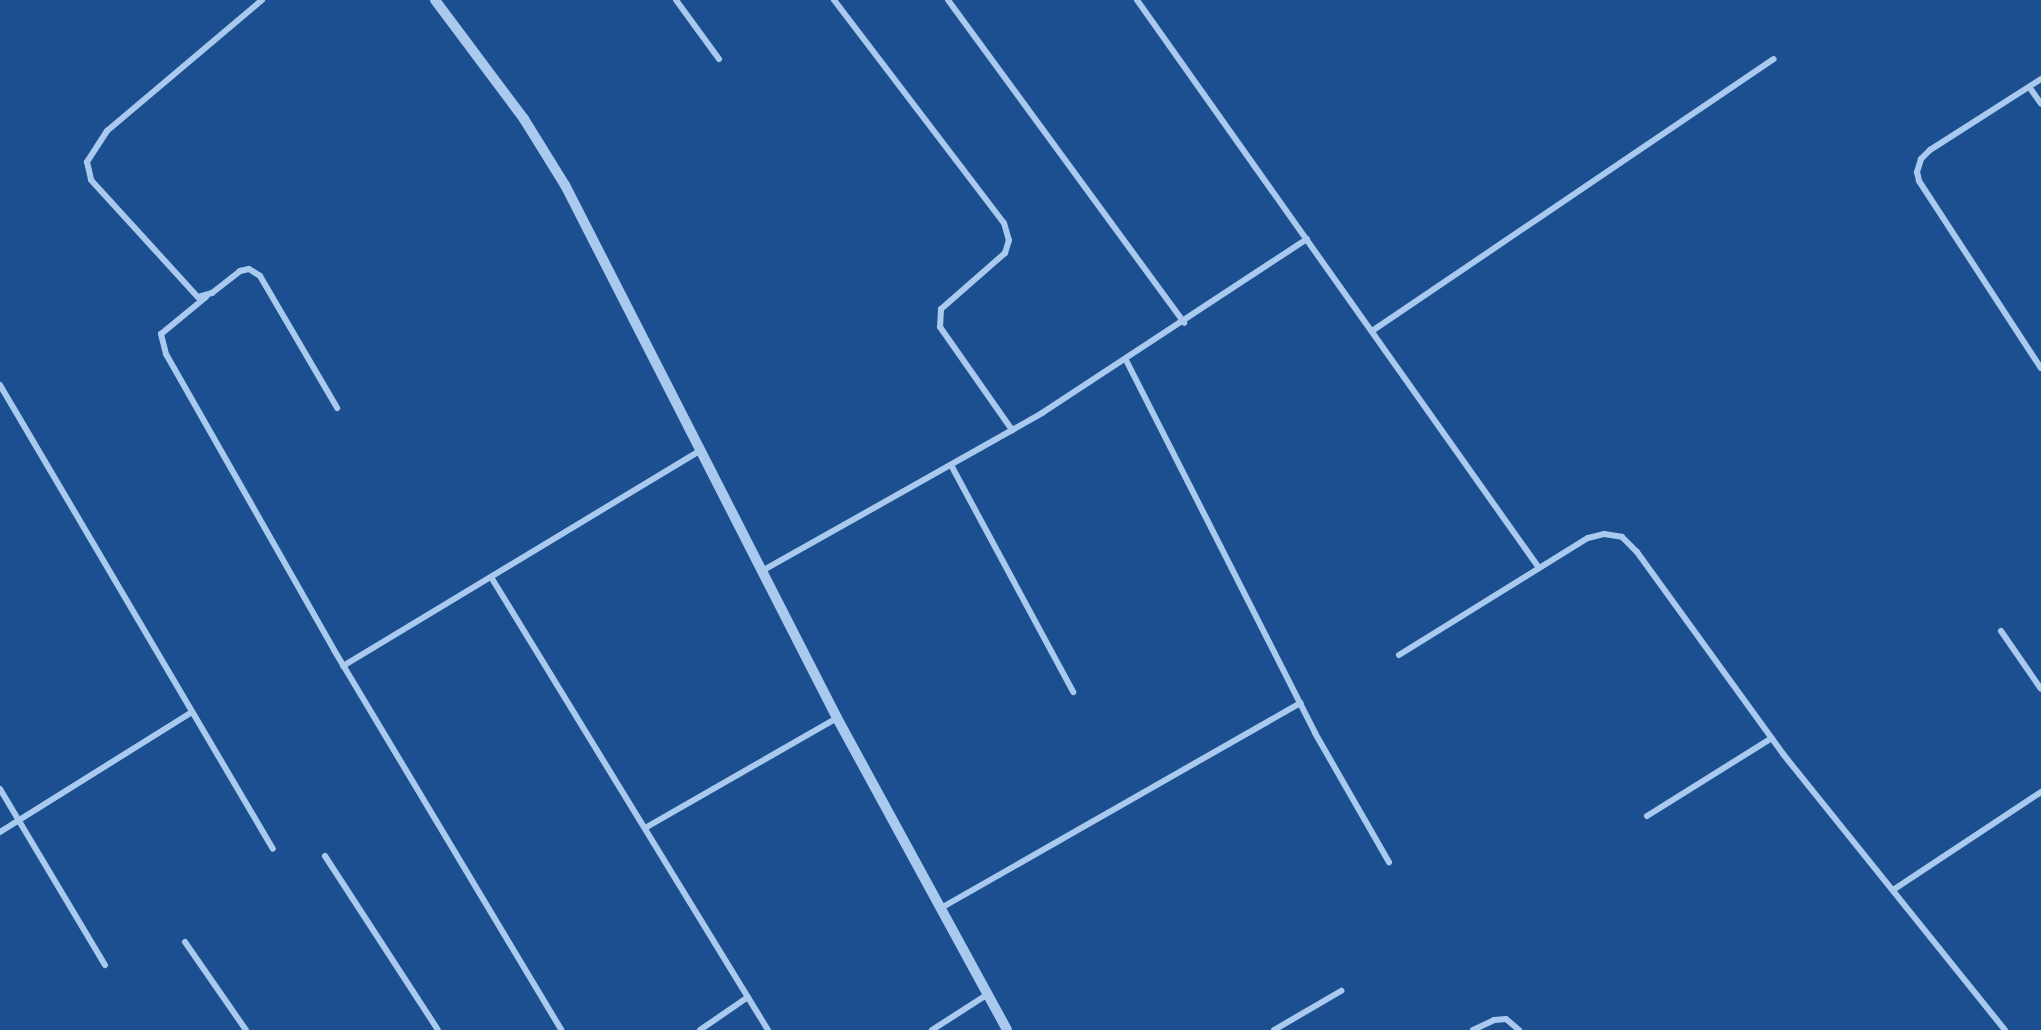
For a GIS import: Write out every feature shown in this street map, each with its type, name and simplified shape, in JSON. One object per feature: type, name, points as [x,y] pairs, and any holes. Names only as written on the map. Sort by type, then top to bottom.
[{"type":"street","points":[[206,297],[190,291],[91,180],[87,162],[107,131],[262,0]]},
{"type":"street","points":[[435,0],[524,119],[565,185],[837,718],[1007,1030]]},
{"type":"street","points":[[676,0],[719,59]]},
{"type":"street","points":[[834,0],[1004,223],[1009,240],[1005,253],[941,309],[940,327],[1012,430]]},
{"type":"street","points":[[948,0],[1184,323]]},
{"type":"street","points":[[1137,0],[1539,568]]},
{"type":"street","points":[[1372,331],[1773,59]]},
{"type":"street","points":[[2041,79],[1930,150],[1921,159],[1917,172],[1919,181],[2041,368]]},
{"type":"street","points":[[2030,88],[2041,104]]},
{"type":"street","points":[[762,571],[1012,430],[1184,323],[1307,239]]},
{"type":"street","points":[[337,408],[254,271],[240,271],[166,327],[161,343],[343,666],[561,1030]]},
{"type":"street","points":[[1126,360],[1301,702],[1389,862]]},
{"type":"street","points":[[0,385],[273,849]]},
{"type":"street","points":[[343,666],[700,450]]},
{"type":"street","points":[[951,465],[1073,692]]},
{"type":"street","points":[[1399,656],[1588,538],[1604,534],[1622,537],[1637,552],[1772,738],[2006,1030]]},
{"type":"street","points":[[491,577],[768,1030]]},
{"type":"street","points":[[2001,631],[2041,689]]},
{"type":"street","points":[[941,908],[1301,702]]},
{"type":"street","points":[[0,832],[192,712]]},
{"type":"street","points":[[645,828],[837,718]]},
{"type":"street","points":[[1647,816],[1772,738]]},
{"type":"street","points":[[0,789],[105,965]]},
{"type":"street","points":[[1893,890],[2041,792]]},
{"type":"street","points":[[325,856],[438,1030]]},
{"type":"street","points":[[185,942],[246,1030]]},
{"type":"street","points":[[1274,1030],[1341,991]]},
{"type":"street","points":[[932,1030],[988,994]]},
{"type":"street","points":[[700,1030],[748,997]]},
{"type":"street","points":[[1473,1030],[1494,1020],[1506,1019],[1519,1030]]}]
